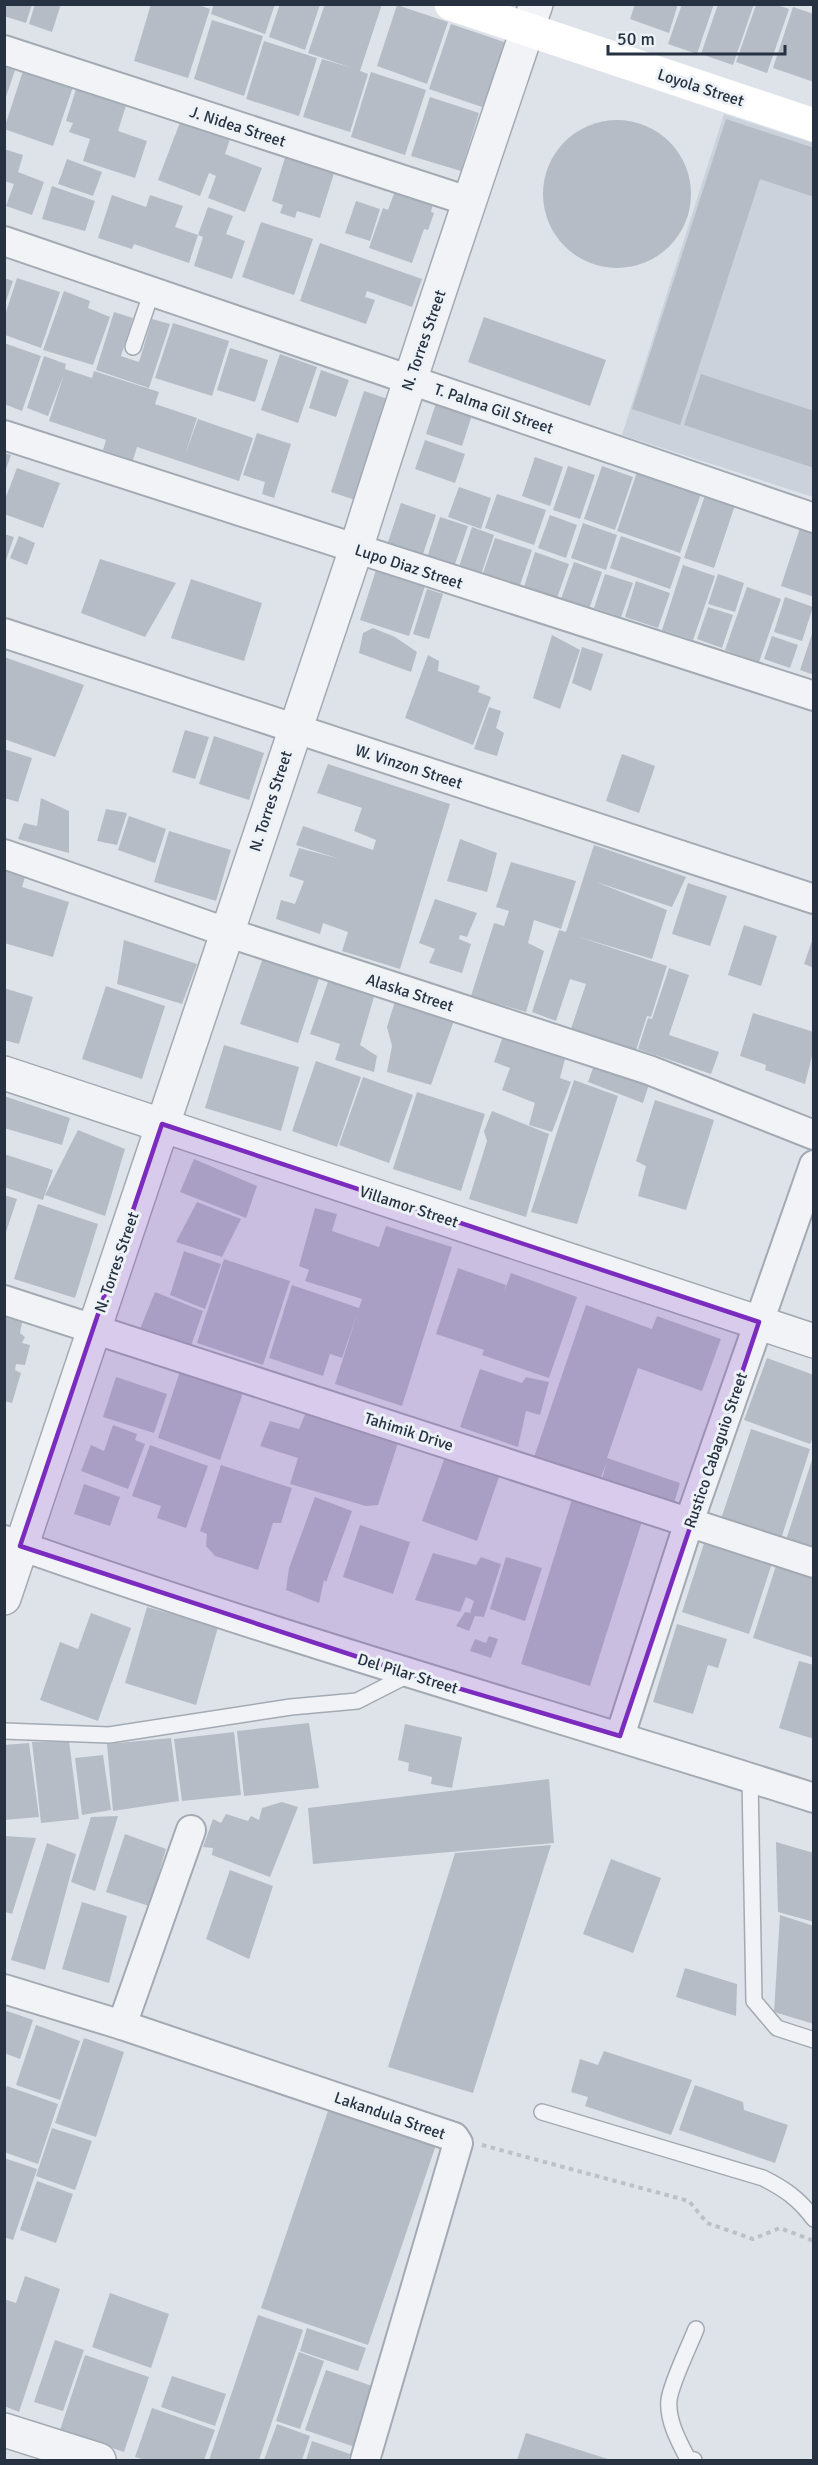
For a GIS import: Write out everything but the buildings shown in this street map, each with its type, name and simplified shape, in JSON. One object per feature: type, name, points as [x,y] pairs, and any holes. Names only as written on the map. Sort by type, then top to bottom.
[{"type":"main road","name":"Loyola Street","points":[[451,4],[532,17],[813,125]]},
{"type":"street","name":"N. Torres Street","points":[[4,1598],[12,1543],[93,1329],[356,549],[409,378],[471,202],[532,17]]},
{"type":"street","name":"J. Nidea Street","points":[[4,50],[471,202]]},
{"type":"street","name":"T. Palma Gil Street","points":[[4,241],[813,518]]},
{"type":"street","name":"Lupo Diaz Street","points":[[4,435],[813,696]]},
{"type":"street","name":"W. Vinzon Street","points":[[4,633],[813,899]]},
{"type":"street","name":"Alaska Street","points":[[4,854],[226,932],[649,1070],[813,1135]]},
{"type":"street","name":"Villamor Street","points":[[4,1073],[813,1341]]},
{"type":"street","name":"Rustico Cabaguio Street","points":[[620,1736],[689,1522],[813,1165]]},
{"type":"street","name":"Tahimik Drive","points":[[4,1300],[813,1563]]},
{"type":"street","name":"Del Pilar Street","points":[[12,1543],[410,1674],[620,1736],[813,1798]]},
{"type":"street","points":[[122,2025],[191,1830]]},
{"type":"street","name":"Lakandula Street","points":[[4,1989],[122,2025],[454,2136],[458,2143],[365,2460]]},
{"type":"street","points":[[4,2430],[99,2460]]},
{"type":"lane","points":[[133,347],[152,291]]},
{"type":"lane","points":[[4,1731],[109,1735],[291,1707],[357,1701],[410,1674]]},
{"type":"lane","points":[[750,1778],[754,2001],[777,2028],[813,2040]]},
{"type":"lane","points":[[542,2112],[763,2178],[785,2189],[798,2199],[813,2219]]},
{"type":"lane","points":[[693,2460],[688,2459],[678,2439],[671,2417],[669,2399],[696,2328]]},
{"type":"path","points":[[458,2143],[500,2149],[689,2201],[707,2223],[753,2239],[780,2228],[813,2241]]},
{"type":"highlighted area","points":[[162,1124],[759,1322],[620,1736],[410,1674],[20,1546]]},
{"type":"shaded area","points":[[724,114],[813,143],[813,497],[622,435]]}]
